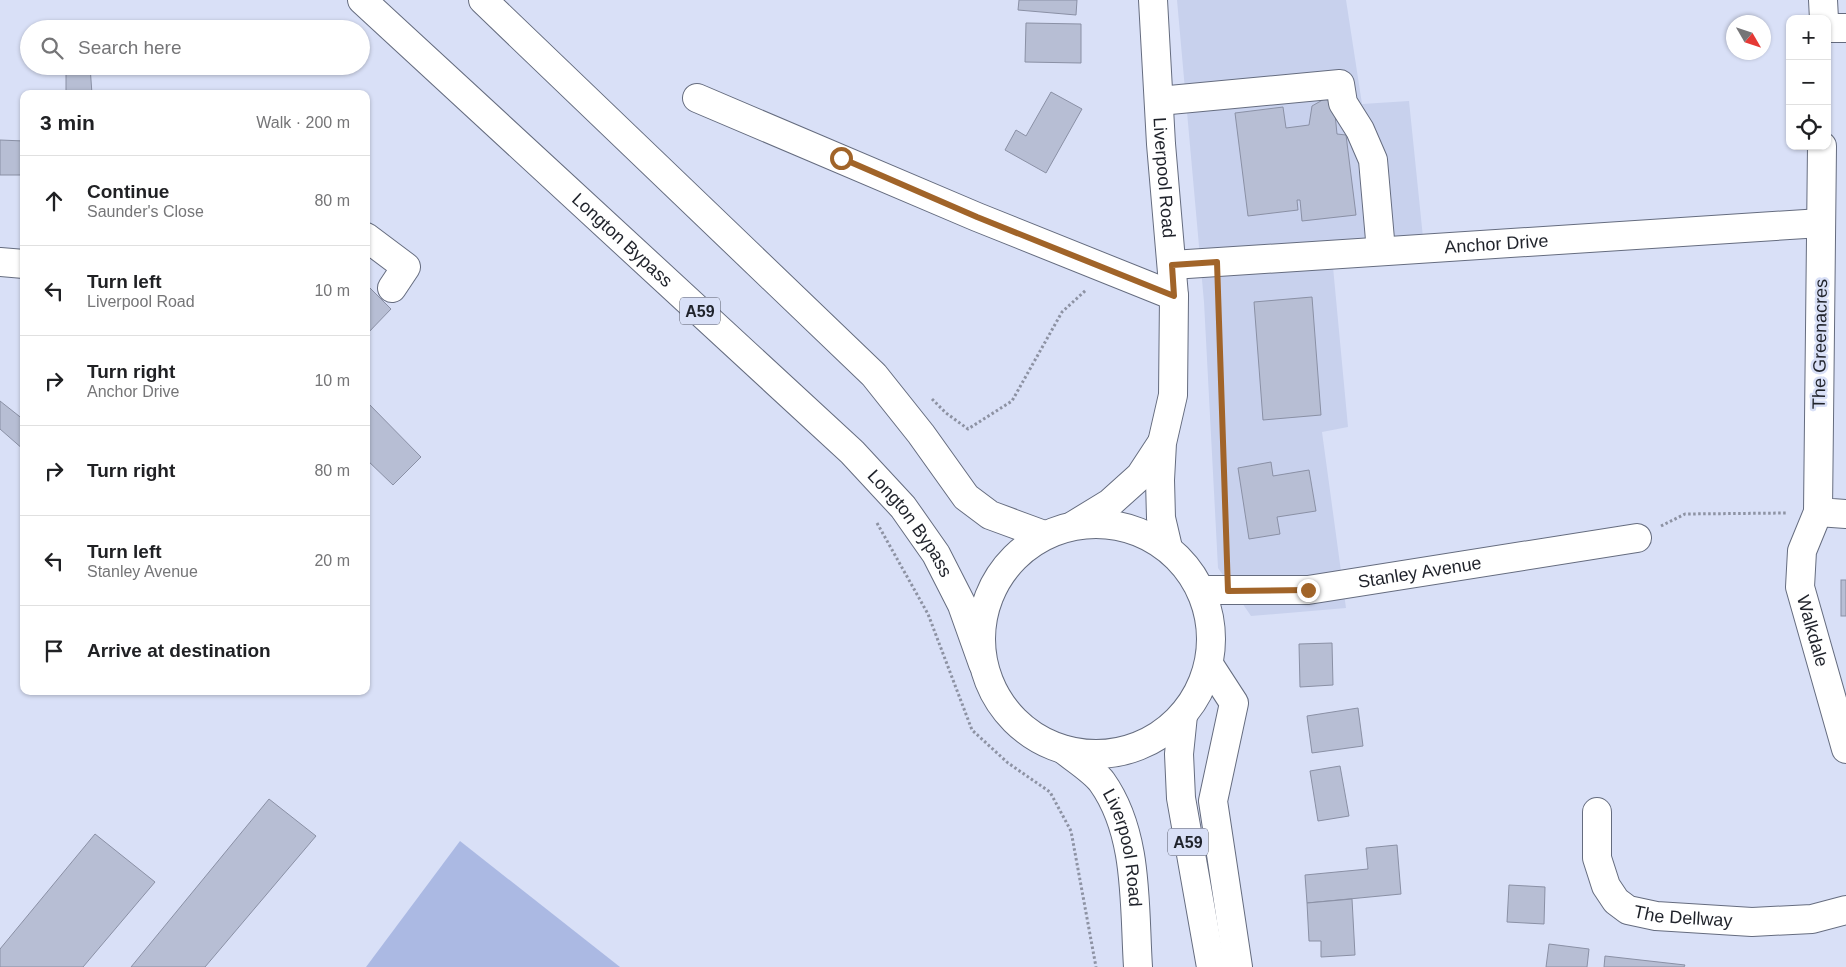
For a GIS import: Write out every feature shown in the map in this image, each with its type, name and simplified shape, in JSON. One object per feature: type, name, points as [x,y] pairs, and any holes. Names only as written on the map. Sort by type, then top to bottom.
[{"type":"main road","name":"Longton Bypass","points":[[362,0],[852,452],[894,496],[936,554],[962,604],[994,693],[1011,717],[1035,737],[1062,749]]},
{"type":"main road","points":[[483,0],[874,375],[921,434],[966,497],[990,515],[1044,536]]},
{"type":"main road","name":"Liverpool Road","points":[[1153,0],[1161,144],[1174,296],[1173,395],[1162,442],[1160,480],[1161,518],[1168,548]]},
{"type":"main road","points":[[1823,0],[1824,15]]},
{"type":"main road","points":[[1831,28],[1846,28]]},
{"type":"main road","points":[[1159,101],[1340,84],[1343,103],[1360,130],[1373,160],[1381,251]]},
{"type":"main road","points":[[697,98],[977,217],[1174,296]]},
{"type":"main road","name":"The Greenacres","points":[[1818,512],[1822,150]]},
{"type":"main road","name":"Anchor Drive","points":[[1172,265],[1821,223]]},
{"type":"main road","points":[[370,240],[406,267],[392,288]]},
{"type":"main road","points":[[0,262],[20,264]]},
{"type":"main road","name":"Liverpool Road","points":[[1074,525],[1110,503],[1140,476],[1162,442]]},
{"type":"main road","points":[[1818,512],[1846,514]]},
{"type":"main road","name":"Walkdale","points":[[1818,512],[1802,551],[1800,587],[1846,748]]},
{"type":"main road","points":[[983,664],[981,626],[991,590],[1013,558],[1044,536],[1074,525],[1107,523],[1139,531],[1168,548],[1188,567],[1202,590],[1212,630],[1210,666],[1202,686],[1183,715],[1158,736],[1128,750],[1095,754],[1062,749]]},
{"type":"main road","name":"Stanley Avenue","points":[[1202,590],[1308,590],[1637,538]]},
{"type":"main road","points":[[1210,666],[1234,703],[1213,801],[1238,967]]},
{"type":"main road","name":"A59","points":[[1183,715],[1179,754],[1181,798],[1211,967]]},
{"type":"main road","name":"Liverpool Road","points":[[1062,749],[1101,780],[1120,812],[1130,852],[1138,967]]},
{"type":"main road","name":"The Dellway","points":[[1597,812],[1597,858],[1606,886],[1616,901],[1628,910],[1656,916],[1752,922],[1812,919],[1846,910]]},
{"type":"path","points":[[1217,262],[1228,591]]},
{"type":"path","points":[[946,413],[968,429],[1012,401],[1062,312],[1109,270]]},
{"type":"path","points":[[1637,538],[1685,514],[1818,512]]},
{"type":"path","points":[[876,522],[928,614],[972,730],[1008,763],[1050,792],[1071,831],[1096,967]]},
{"type":"shaded area","points":[[1177,0],[1346,0],[1362,104],[1409,101],[1425,257],[1333,267],[1348,427],[1322,432],[1346,608],[1251,616],[1218,568],[1204,302]]},
{"type":"shaded area","points":[[460,841],[620,967],[366,967]]},
{"type":"building","points":[[1019,0],[1077,0],[1076,15],[1018,10]]},
{"type":"building","points":[[1026,23],[1081,24],[1081,63],[1025,62]]},
{"type":"building","points":[[66,75],[91,75],[92,90],[66,90]]},
{"type":"building","points":[[1051,92],[1082,109],[1046,173],[1005,150],[1016,130],[1026,136]]},
{"type":"building","points":[[1333,94],[1337,134],[1346,135],[1356,215],[1302,221],[1300,200],[1297,200],[1298,210],[1248,216],[1235,113],[1283,107],[1286,128],[1309,125],[1312,106]]},
{"type":"building","points":[[0,140],[20,141],[20,175],[0,175]]},
{"type":"building","points":[[370,288],[391,309],[370,331]]},
{"type":"building","points":[[1312,297],[1321,415],[1263,420],[1254,302]]},
{"type":"building","points":[[0,401],[20,417],[20,446],[0,429]]},
{"type":"building","points":[[370,405],[421,457],[393,485],[370,463]]},
{"type":"building","points":[[1271,462],[1273,476],[1309,470],[1316,511],[1277,517],[1280,534],[1249,539],[1238,468]]},
{"type":"building","points":[[1841,580],[1846,580],[1846,616],[1841,616]]},
{"type":"building","points":[[1332,643],[1333,685],[1300,687],[1299,644]]},
{"type":"building","points":[[1358,708],[1363,746],[1312,753],[1307,716]]},
{"type":"building","points":[[1340,766],[1349,816],[1318,821],[1310,771]]},
{"type":"building","points":[[269,799],[316,836],[205,967],[131,967]]},
{"type":"building","points":[[95,834],[155,882],[83,967],[0,967],[0,949]]},
{"type":"building","points":[[1397,845],[1401,894],[1307,903],[1305,875],[1368,869],[1366,848]]},
{"type":"building","points":[[1509,885],[1545,887],[1544,924],[1507,922]]},
{"type":"building","points":[[1352,899],[1355,955],[1321,957],[1321,941],[1309,941],[1307,903]]},
{"type":"building","points":[[1549,944],[1589,949],[1587,967],[1546,967]]},
{"type":"building","points":[[1605,956],[1685,965],[1684,967],[1604,967]]},
{"type":"route","points":[[841,158],[977,217],[1174,296],[1172,265],[1217,262],[1228,591],[1308,590]]}]
